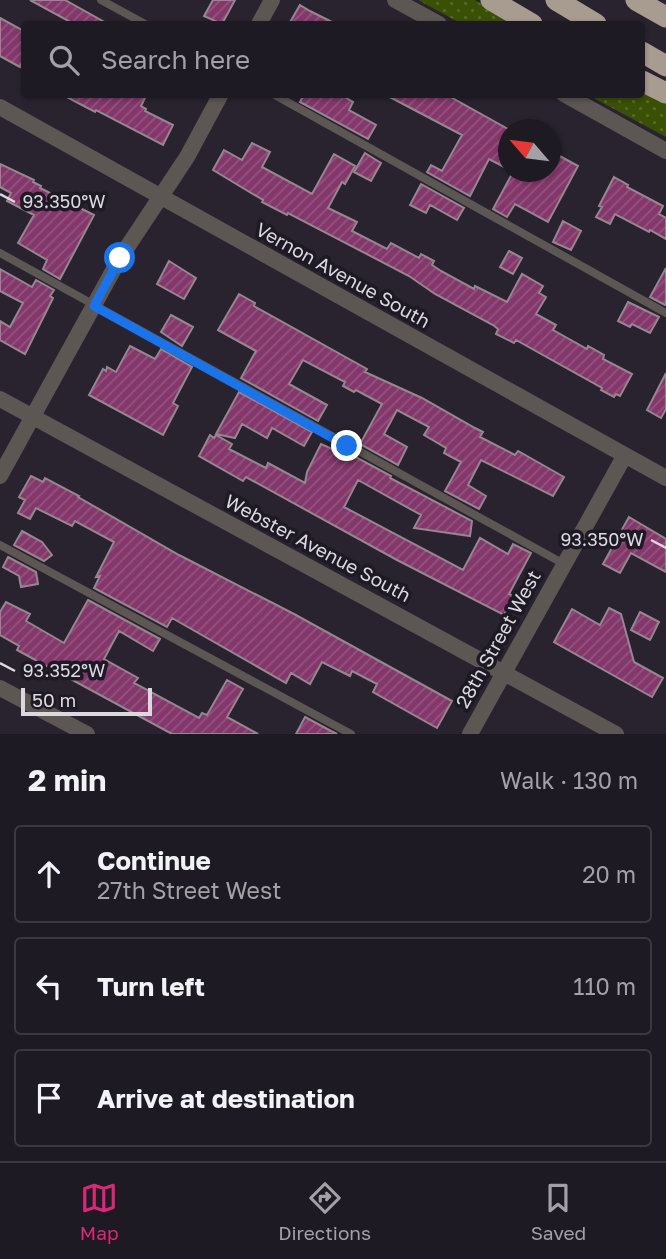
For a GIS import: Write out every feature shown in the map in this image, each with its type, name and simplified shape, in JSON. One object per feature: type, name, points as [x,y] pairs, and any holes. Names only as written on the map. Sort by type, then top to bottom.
[{"type":"highway","points":[[491,0],[527,21]]},
{"type":"highway","points":[[556,0],[591,21]]},
{"type":"highway","points":[[636,0],[666,17]]},
{"type":"highway","points":[[645,54],[666,66]]},
{"type":"highway","points":[[645,82],[666,93]]},
{"type":"street","points":[[261,21],[272,0]]},
{"type":"street","points":[[396,0],[434,21]]},
{"type":"street","points":[[0,476],[120,258],[187,157],[220,98]]},
{"type":"street","points":[[571,98],[666,151]]},
{"type":"street","name":"Vernon Avenue South","points":[[0,107],[666,478]]},
{"type":"street","name":"Webster Avenue South","points":[[0,399],[616,734]]},
{"type":"street","name":"28th Street West","points":[[470,734],[625,455]]},
{"type":"street","points":[[0,688],[87,734]]},
{"type":"lane","points":[[101,0],[140,21]]},
{"type":"lane","points":[[280,98],[666,313]]},
{"type":"lane","points":[[0,253],[565,564]]},
{"type":"lane","points":[[0,545],[351,734]]},
{"type":"green space","points":[[418,0],[475,0],[510,21],[456,21]]},
{"type":"green space","points":[[645,92],[666,102],[666,137],[594,98],[645,98]]},
{"type":"building","points":[[30,0],[65,0],[103,21],[68,21]]},
{"type":"building","points":[[213,0],[235,0],[224,21],[204,16]]},
{"type":"building","points":[[300,5],[330,21],[291,21]]},
{"type":"building","points":[[0,18],[21,29],[21,65],[20,67],[0,56]]},
{"type":"building","points":[[69,98],[145,98],[141,106],[145,111],[173,125],[163,145],[96,110],[95,112]]},
{"type":"building","points":[[302,98],[346,98],[353,102],[349,110],[376,125],[368,139],[300,102]]},
{"type":"building","points":[[392,98],[452,98],[498,123],[498,164],[489,159],[470,196],[427,172],[431,165],[442,171],[462,135]]},
{"type":"building","points":[[252,143],[270,152],[262,167],[312,194],[334,154],[355,166],[345,184],[342,182],[328,208],[357,222],[352,231],[387,249],[391,243],[419,258],[421,254],[434,261],[432,265],[441,271],[474,289],[475,286],[507,302],[522,274],[543,286],[539,293],[546,297],[536,314],[556,325],[553,330],[587,349],[588,346],[604,355],[603,359],[632,374],[620,396],[616,394],[614,397],[601,390],[602,388],[516,340],[514,343],[496,334],[498,329],[493,325],[435,294],[409,276],[262,202],[263,200],[213,170],[224,150],[242,160]]},
{"type":"building","points":[[365,153],[381,163],[371,181],[354,172]]},
{"type":"building","points":[[561,157],[578,166],[548,222],[515,204],[507,217],[493,209],[508,182],[561,182]]},
{"type":"building","points":[[0,164],[34,180],[40,188],[94,215],[60,279],[43,269],[47,260],[18,243],[34,215],[7,201],[11,193],[0,187]]},
{"type":"building","points":[[614,177],[663,206],[659,214],[666,218],[666,239],[615,214],[610,224],[596,217]]},
{"type":"building","points":[[421,184],[464,208],[457,220],[430,205],[426,213],[410,205]]},
{"type":"building","points":[[563,221],[581,231],[571,250],[553,242]]},
{"type":"building","points":[[509,251],[522,258],[513,274],[500,267]]},
{"type":"building","points":[[169,261],[196,278],[184,299],[157,284]]},
{"type":"building","points":[[666,268],[666,304],[665,305],[650,297]]},
{"type":"building","points":[[0,269],[32,287],[36,280],[54,290],[50,296],[53,298],[25,354],[0,340],[0,321],[10,327],[23,303],[0,291]]},
{"type":"building","points":[[239,294],[255,303],[254,306],[367,369],[365,372],[422,398],[483,432],[480,437],[515,455],[518,451],[564,477],[553,496],[481,460],[468,485],[486,496],[479,509],[445,491],[461,462],[444,453],[446,448],[424,435],[429,427],[397,410],[384,434],[407,447],[398,465],[360,444],[382,404],[343,386],[345,382],[303,360],[289,384],[327,405],[318,421],[241,378],[256,351],[218,330]]},
{"type":"building","points":[[628,302],[659,317],[650,333],[632,324],[630,327],[618,321]]},
{"type":"building","points":[[171,315],[193,327],[182,346],[161,332]]},
{"type":"building","points":[[130,346],[155,359],[161,349],[192,367],[173,403],[178,406],[163,435],[89,395],[103,369],[106,371],[107,367],[116,372]]},
{"type":"building","points":[[666,373],[666,409],[661,418],[647,410]]},
{"type":"building","points":[[239,392],[312,432],[304,446],[272,428],[267,438],[242,424],[235,438],[216,434]]},
{"type":"building","points":[[210,435],[214,438],[216,435],[232,444],[229,449],[266,468],[268,463],[305,483],[307,472],[321,444],[353,458],[354,456],[472,521],[470,536],[414,528],[421,515],[358,480],[344,507],[463,570],[480,538],[508,554],[513,544],[531,553],[509,594],[514,596],[504,615],[246,477],[243,481],[199,456]]},
{"type":"building","points":[[31,476],[43,482],[45,478],[79,496],[179,555],[294,614],[452,701],[437,728],[373,692],[377,684],[352,671],[350,676],[322,662],[310,684],[291,673],[286,683],[172,618],[167,627],[94,588],[100,576],[96,577],[114,542],[75,521],[72,526],[36,508],[30,519],[18,513],[25,500],[19,497]]},
{"type":"building","points":[[629,517],[666,539],[666,572],[631,553],[620,573],[603,564]]},
{"type":"building","points":[[22,531],[42,542],[52,555],[44,561],[14,545]]},
{"type":"building","points":[[8,557],[36,572],[38,584],[21,587],[19,576],[3,567]]},
{"type":"building","points":[[88,600],[160,639],[153,651],[119,631],[104,659],[138,678],[134,683],[199,718],[202,713],[207,715],[227,680],[243,689],[227,717],[258,734],[172,734],[17,650],[19,646],[0,635],[0,612],[6,602],[30,614],[26,621],[64,643]]},
{"type":"building","points":[[609,608],[621,614],[634,662],[663,678],[652,697],[554,642],[572,609],[600,625]]},
{"type":"building","points":[[640,612],[659,622],[650,640],[631,630]]},
{"type":"building","points":[[305,717],[331,731],[337,734],[296,734]]},
{"type":"route","points":[[120,258],[94,306],[347,446]]}]
